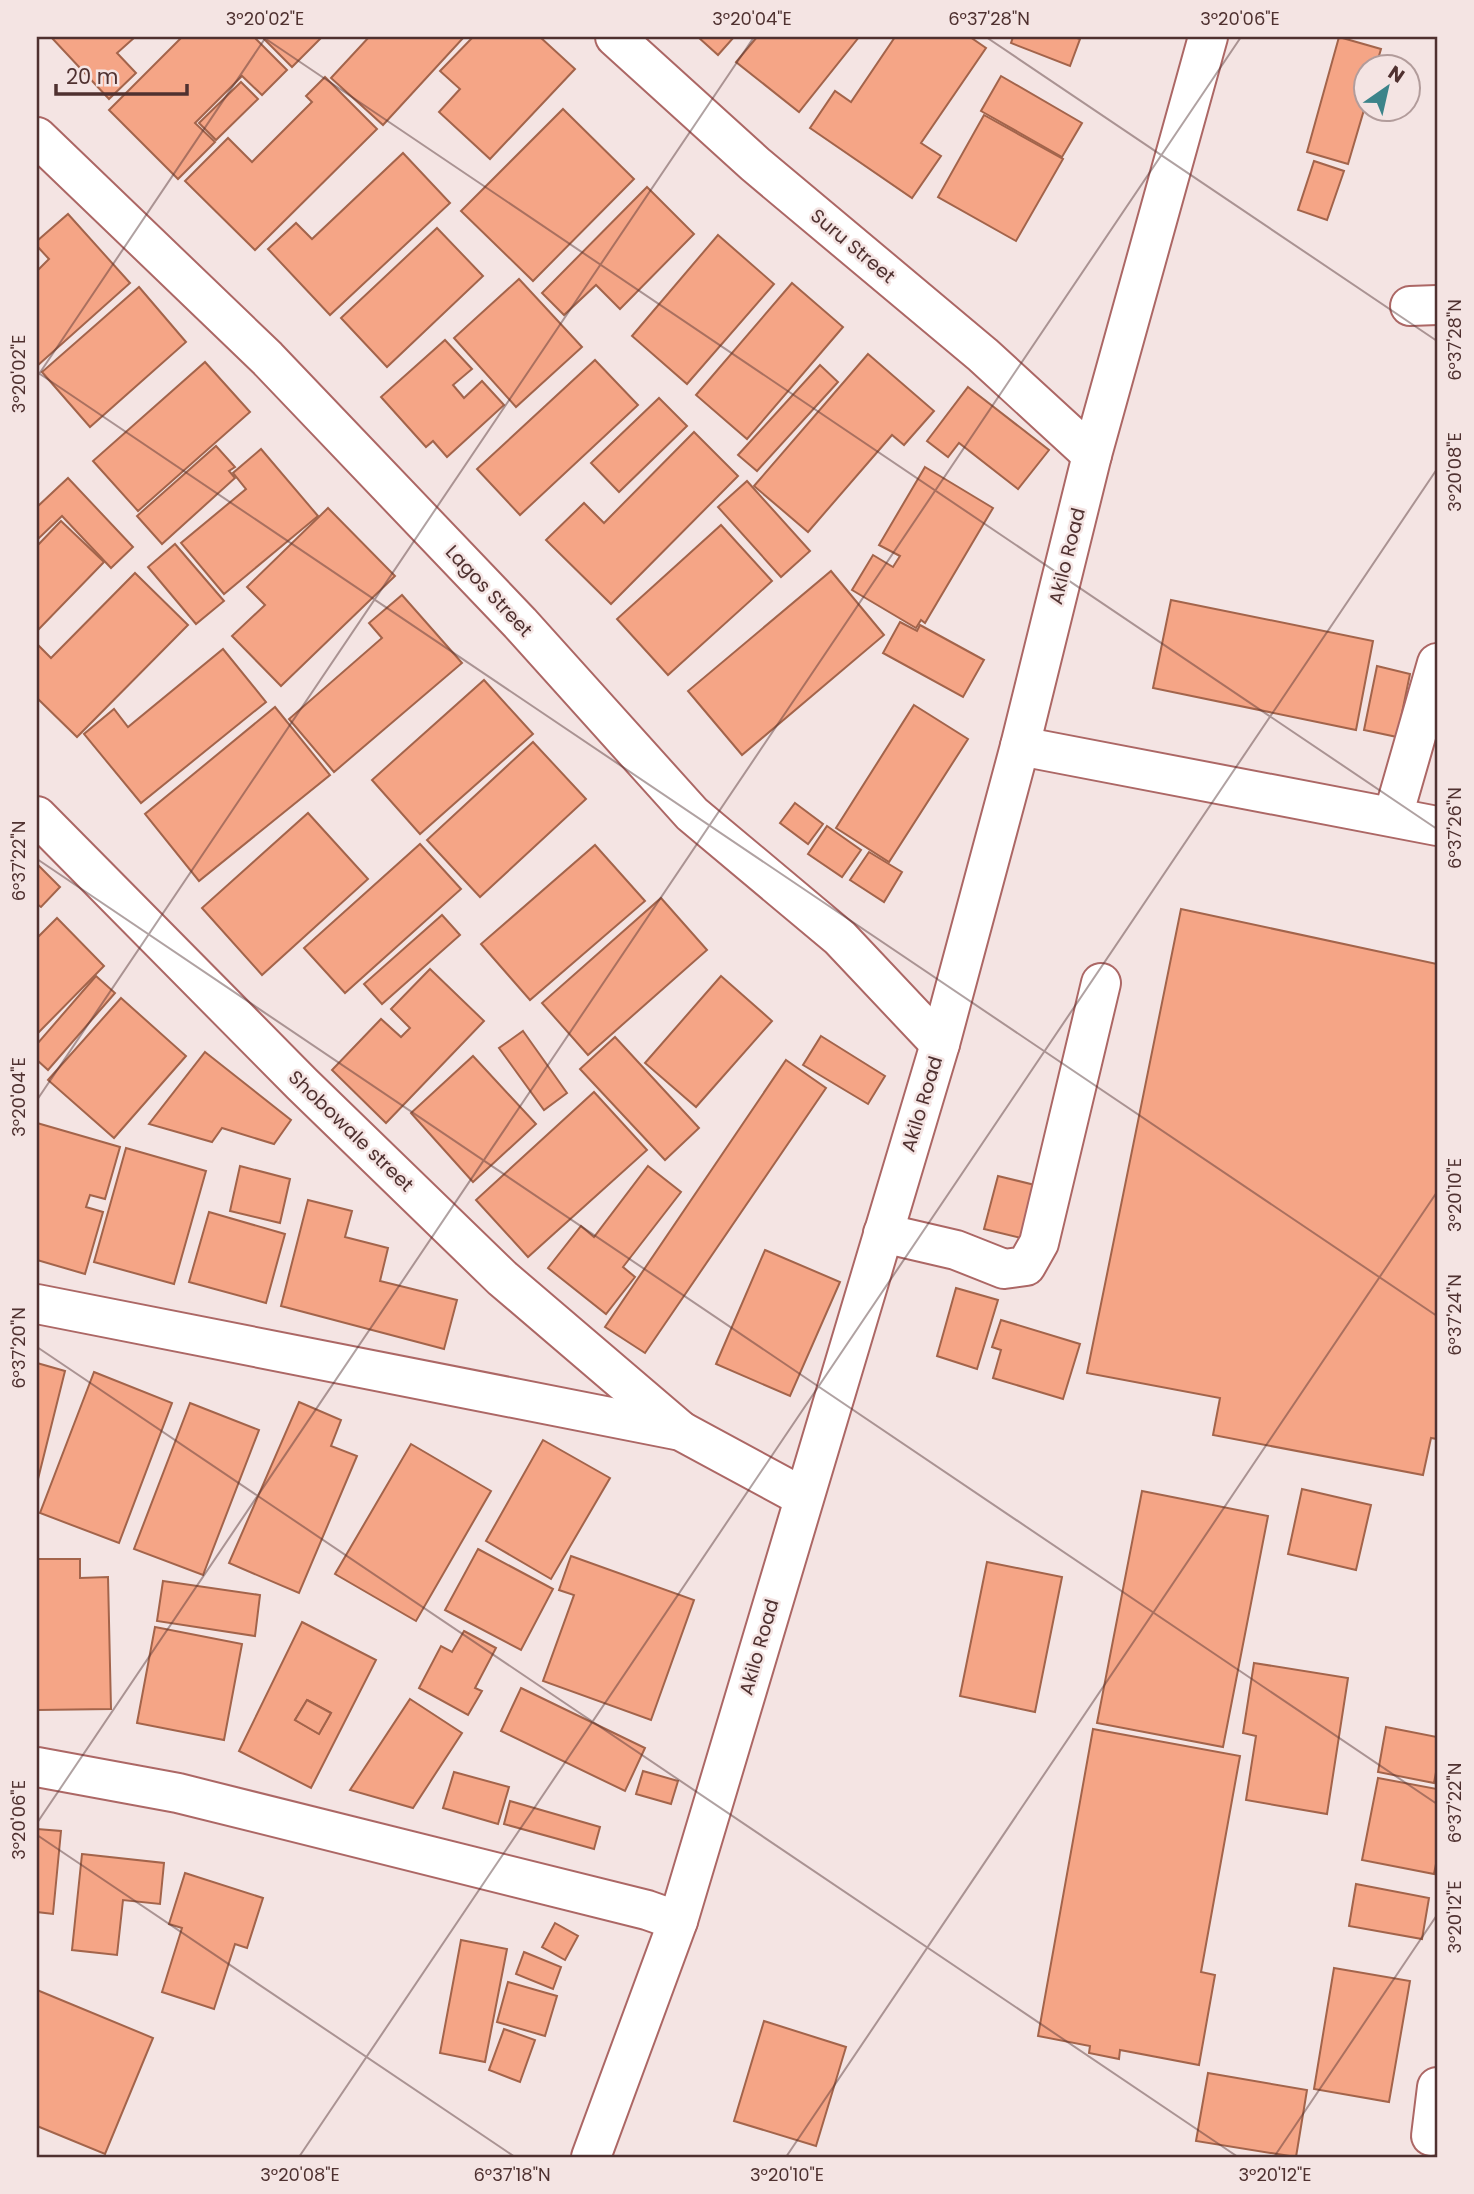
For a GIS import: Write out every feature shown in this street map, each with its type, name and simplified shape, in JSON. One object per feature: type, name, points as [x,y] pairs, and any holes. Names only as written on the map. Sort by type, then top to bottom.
[{"type":"street","name":"Suru Street","points":[[615,37],[755,164],[983,355],[1092,454]]},
{"type":"street","name":"Akilo Road","points":[[591,2157],[678,1921],[940,1044],[1020,746],[1092,454],[1208,37]]},
{"type":"street","name":"Lagos Street","points":[[37,137],[267,358],[520,623],[692,814],[839,938],[940,1044]]},
{"type":"street","points":[[1393,816],[1437,663]]},
{"type":"street","points":[[1020,746],[1437,825]]},
{"type":"street","name":"Shobowale street","points":[[37,816],[302,1084],[502,1278],[681,1431]]},
{"type":"street","points":[[883,1233],[956,1250],[1004,1269],[1026,1266],[1039,1243],[1101,983]]},
{"type":"street","points":[[37,1304],[681,1431],[803,1497]]},
{"type":"street","points":[[37,1767],[178,1793],[647,1910],[678,1921]]},
{"type":"street","points":[[1432,2143],[1437,2087]]},
{"type":"building","points":[[51,37],[135,37],[117,53],[136,73],[109,99]]},
{"type":"building","points":[[182,37],[254,37],[287,70],[262,95],[242,76],[195,123],[215,142],[178,179],[109,110]]},
{"type":"building","points":[[262,37],[322,37],[292,67]]},
{"type":"building","points":[[369,37],[464,37],[383,125],[331,78]]},
{"type":"building","points":[[473,37],[540,37],[575,69],[490,159],[439,112],[460,89],[440,71]]},
{"type":"building","points":[[698,37],[734,37],[718,55]]},
{"type":"building","points":[[757,37],[859,37],[799,112],[736,62]]},
{"type":"building","points":[[895,37],[970,37],[986,48],[921,143],[941,156],[912,198],[810,128],[835,91],[851,102]]},
{"type":"building","points":[[1013,37],[1080,39],[1070,66],[1011,43]]},
{"type":"building","points":[[1339,37],[1381,49],[1380,52],[1352,52],[1352,122],[1360,122],[1348,164],[1307,152]]},
{"type":"building","points":[[1001,76],[1082,123],[1062,157],[981,111]]},
{"type":"building","points":[[325,77],[377,129],[255,250],[185,181],[228,138],[252,162],[312,102],[306,96]]},
{"type":"building","points":[[241,82],[258,99],[216,140],[199,123]]},
{"type":"building","points":[[563,109],[634,179],[533,281],[461,211]]},
{"type":"building","points":[[984,115],[1063,159],[1016,241],[938,197]]},
{"type":"building","points":[[403,153],[450,203],[330,315],[268,249],[296,223],[312,239]]},
{"type":"building","points":[[1314,161],[1344,171],[1327,220],[1298,210]]},
{"type":"building","points":[[647,187],[694,234],[620,309],[596,285],[564,315],[542,293]]},
{"type":"building","points":[[68,214],[130,283],[37,366],[37,271],[49,259],[37,246],[37,241]]},
{"type":"building","points":[[437,228],[483,276],[387,367],[341,318]]},
{"type":"building","points":[[718,235],[774,284],[687,384],[632,336]]},
{"type":"building","points":[[519,279],[582,347],[516,407],[454,338]]},
{"type":"building","points":[[792,283],[843,327],[747,439],[696,395]]},
{"type":"building","points":[[139,287],[186,342],[90,427],[42,372]]},
{"type":"building","points":[[445,340],[472,369],[453,385],[464,398],[482,381],[504,405],[447,457],[433,441],[426,447],[381,397]]},
{"type":"building","points":[[868,354],[934,411],[904,445],[892,435],[808,532],[754,486]]},
{"type":"building","points":[[595,360],[638,405],[520,515],[477,469]]},
{"type":"building","points":[[205,362],[250,412],[138,511],[93,461]]},
{"type":"building","points":[[820,365],[838,382],[757,471],[738,455]]},
{"type":"building","points":[[968,387],[1049,450],[1018,489],[959,443],[948,457],[927,441]]},
{"type":"building","points":[[659,398],[687,426],[619,492],[591,463]]},
{"type":"building","points":[[694,432],[738,476],[611,604],[546,540],[584,503],[604,523]]},
{"type":"building","points":[[216,446],[235,467],[229,471],[235,478],[162,544],[137,516]]},
{"type":"building","points":[[261,449],[318,516],[224,594],[181,543],[246,489],[233,473]]},
{"type":"building","points":[[925,467],[993,508],[925,623],[921,620],[916,628],[852,590],[873,555],[893,567],[900,556],[879,545]]},
{"type":"building","points":[[68,478],[133,547],[111,568],[62,516],[37,540],[37,507]]},
{"type":"building","points":[[747,481],[810,551],[781,577],[718,507]]},
{"type":"building","points":[[328,508],[395,576],[281,686],[232,636],[265,605],[247,587]]},
{"type":"building","points":[[61,521],[104,562],[37,631],[37,546]]},
{"type":"building","points":[[721,525],[772,581],[668,675],[617,619]]},
{"type":"building","points":[[175,544],[224,601],[196,624],[148,567]]},
{"type":"building","points":[[831,571],[884,635],[742,755],[688,691]]},
{"type":"building","points":[[135,573],[188,625],[77,737],[37,698],[37,644],[51,658]]},
{"type":"building","points":[[402,595],[462,663],[334,772],[289,719],[382,638],[369,623]]},
{"type":"building","points":[[1171,600],[1373,641],[1356,730],[1153,688]]},
{"type":"building","points":[[900,622],[917,631],[920,625],[984,660],[963,697],[883,653]]},
{"type":"building","points":[[223,649],[266,702],[141,803],[84,734],[114,709],[128,727]]},
{"type":"building","points":[[1377,666],[1410,674],[1397,737],[1364,730]]},
{"type":"building","points":[[484,680],[533,734],[420,834],[372,780]]},
{"type":"building","points":[[914,705],[968,739],[889,862],[836,828]]},
{"type":"building","points":[[275,707],[330,775],[199,881],[145,814]]},
{"type":"building","points":[[533,742],[586,799],[480,897],[427,840]]},
{"type":"building","points":[[795,803],[823,824],[808,844],[780,823]]},
{"type":"building","points":[[308,813],[368,879],[262,975],[202,908]]},
{"type":"building","points":[[827,826],[861,850],[842,877],[808,854]]},
{"type":"building","points":[[420,844],[461,889],[345,993],[304,948]]},
{"type":"building","points":[[595,845],[645,901],[530,1000],[481,944]]},
{"type":"building","points":[[869,852],[902,872],[884,902],[850,880]]},
{"type":"building","points":[[37,864],[60,887],[41,907],[37,904]]},
{"type":"building","points":[[661,898],[707,950],[588,1055],[542,1003]]},
{"type":"building","points":[[1181,909],[1437,964],[1437,1439],[1431,1438],[1423,1475],[1213,1435],[1220,1398],[1087,1373]]},
{"type":"building","points":[[442,915],[460,935],[382,1004],[364,984]]},
{"type":"building","points":[[57,918],[104,966],[37,1034],[37,938]]},
{"type":"building","points":[[430,969],[484,1021],[386,1123],[332,1070],[381,1019],[401,1037],[410,1028],[391,1009]]},
{"type":"building","points":[[96,976],[115,993],[48,1070],[37,1060],[37,1044]]},
{"type":"building","points":[[721,976],[772,1021],[696,1107],[645,1063]]},
{"type":"building","points":[[121,998],[186,1056],[114,1138],[48,1080]]},
{"type":"building","points":[[523,1031],[567,1093],[544,1110],[499,1048]]},
{"type":"building","points":[[821,1036],[885,1076],[868,1104],[803,1065]]},
{"type":"building","points":[[615,1037],[699,1128],[665,1160],[580,1069]]},
{"type":"building","points":[[205,1052],[291,1120],[274,1144],[222,1128],[212,1142],[149,1124]]},
{"type":"building","points":[[473,1056],[536,1124],[473,1182],[411,1113]]},
{"type":"building","points":[[786,1060],[826,1088],[645,1353],[605,1327]]},
{"type":"building","points":[[594,1092],[647,1150],[528,1257],[476,1200]]},
{"type":"building","points":[[37,1123],[120,1147],[105,1199],[90,1195],[86,1207],[103,1212],[85,1274],[37,1260]]},
{"type":"building","points":[[126,1148],[206,1171],[174,1284],[94,1262]]},
{"type":"building","points":[[240,1166],[290,1179],[280,1223],[230,1211]]},
{"type":"building","points":[[648,1166],[681,1192],[623,1267],[635,1277],[606,1314],[548,1268],[581,1226],[594,1237]]},
{"type":"building","points":[[998,1176],[1043,1187],[1029,1240],[984,1229]]},
{"type":"building","points":[[308,1200],[352,1211],[345,1237],[388,1248],[380,1281],[457,1300],[444,1349],[281,1306]]},
{"type":"building","points":[[209,1212],[285,1234],[266,1303],[189,1282]]},
{"type":"building","points":[[765,1250],[840,1282],[790,1396],[716,1364]]},
{"type":"building","points":[[956,1288],[998,1300],[977,1369],[937,1356]]},
{"type":"building","points":[[1001,1320],[1080,1344],[1063,1399],[993,1378],[1001,1350],[992,1347]]},
{"type":"building","points":[[37,1363],[65,1371],[37,1483]]},
{"type":"building","points":[[94,1372],[172,1403],[119,1543],[40,1513]]},
{"type":"building","points":[[299,1402],[341,1420],[331,1446],[357,1456],[299,1593],[229,1563]]},
{"type":"building","points":[[190,1403],[259,1430],[203,1575],[134,1549]]},
{"type":"building","points":[[543,1440],[610,1478],[551,1579],[486,1541]]},
{"type":"building","points":[[411,1444],[491,1491],[416,1621],[335,1574]]},
{"type":"building","points":[[1302,1489],[1371,1505],[1356,1570],[1288,1554]]},
{"type":"building","points":[[1142,1491],[1268,1516],[1223,1747],[1097,1723]]},
{"type":"building","points":[[478,1549],[553,1589],[521,1650],[445,1610]]},
{"type":"building","points":[[571,1556],[694,1600],[651,1720],[543,1681],[574,1595],[559,1590]]},
{"type":"building","points":[[37,1559],[80,1559],[80,1578],[108,1577],[111,1709],[37,1710]]},
{"type":"building","points":[[987,1562],[1062,1577],[1035,1712],[960,1696]]},
{"type":"building","points":[[163,1581],[260,1595],[255,1636],[157,1621]]},
{"type":"building","points":[[302,1622],[376,1660],[311,1788],[239,1751]],"holes":[[[307,1700],[331,1713],[319,1734],[295,1720]]]},
{"type":"building","points":[[155,1627],[242,1644],[224,1740],[137,1723]]},
{"type":"building","points":[[464,1631],[496,1648],[475,1688],[482,1691],[468,1715],[419,1688],[441,1646],[452,1652]]},
{"type":"building","points":[[1254,1663],[1348,1678],[1327,1814],[1246,1800],[1256,1736],[1243,1733]]},
{"type":"building","points":[[521,1688],[645,1748],[625,1791],[501,1731]]},
{"type":"building","points":[[410,1699],[462,1733],[413,1808],[350,1790]]},
{"type":"building","points":[[307,1700],[331,1713],[319,1734],[295,1720]]},
{"type":"building","points":[[1386,1727],[1437,1737],[1434,1783],[1378,1772]]},
{"type":"building","points":[[1093,1729],[1240,1756],[1201,1972],[1215,1975],[1199,2065],[1120,2050],[1119,2059],[1089,2053],[1090,2046],[1038,2036]]},
{"type":"building","points":[[643,1771],[678,1781],[671,1804],[636,1794]]},
{"type":"building","points":[[454,1772],[509,1787],[498,1824],[443,1808]]},
{"type":"building","points":[[1378,1778],[1437,1789],[1437,1859],[1434,1874],[1362,1860]]},
{"type":"building","points":[[510,1801],[600,1827],[594,1849],[504,1824]]},
{"type":"building","points":[[37,1829],[61,1831],[53,1914],[37,1912]]},
{"type":"building","points":[[82,1854],[164,1863],[160,1904],[123,1900],[117,1955],[72,1950]]},
{"type":"building","points":[[185,1873],[263,1898],[247,1948],[235,1944],[214,2009],[162,1992],[182,1928],[169,1924]]},
{"type":"building","points":[[1356,1884],[1429,1898],[1422,1939],[1349,1926]]},
{"type":"building","points":[[555,1923],[578,1936],[565,1960],[542,1947]]},
{"type":"building","points":[[461,1940],[507,1949],[485,2062],[440,2053]]},
{"type":"building","points":[[524,1952],[561,1967],[553,1989],[516,1974]]},
{"type":"building","points":[[1334,1968],[1410,1981],[1389,2102],[1314,2089]]},
{"type":"building","points":[[508,1982],[557,1996],[545,2036],[497,2022]]},
{"type":"building","points":[[37,1990],[153,2038],[105,2154],[37,2126]]},
{"type":"building","points":[[764,2021],[846,2047],[816,2146],[734,2121]]},
{"type":"building","points":[[504,2029],[535,2040],[520,2082],[489,2070]]},
{"type":"building","points":[[1208,2073],[1307,2090],[1296,2157],[1196,2141]]}]
